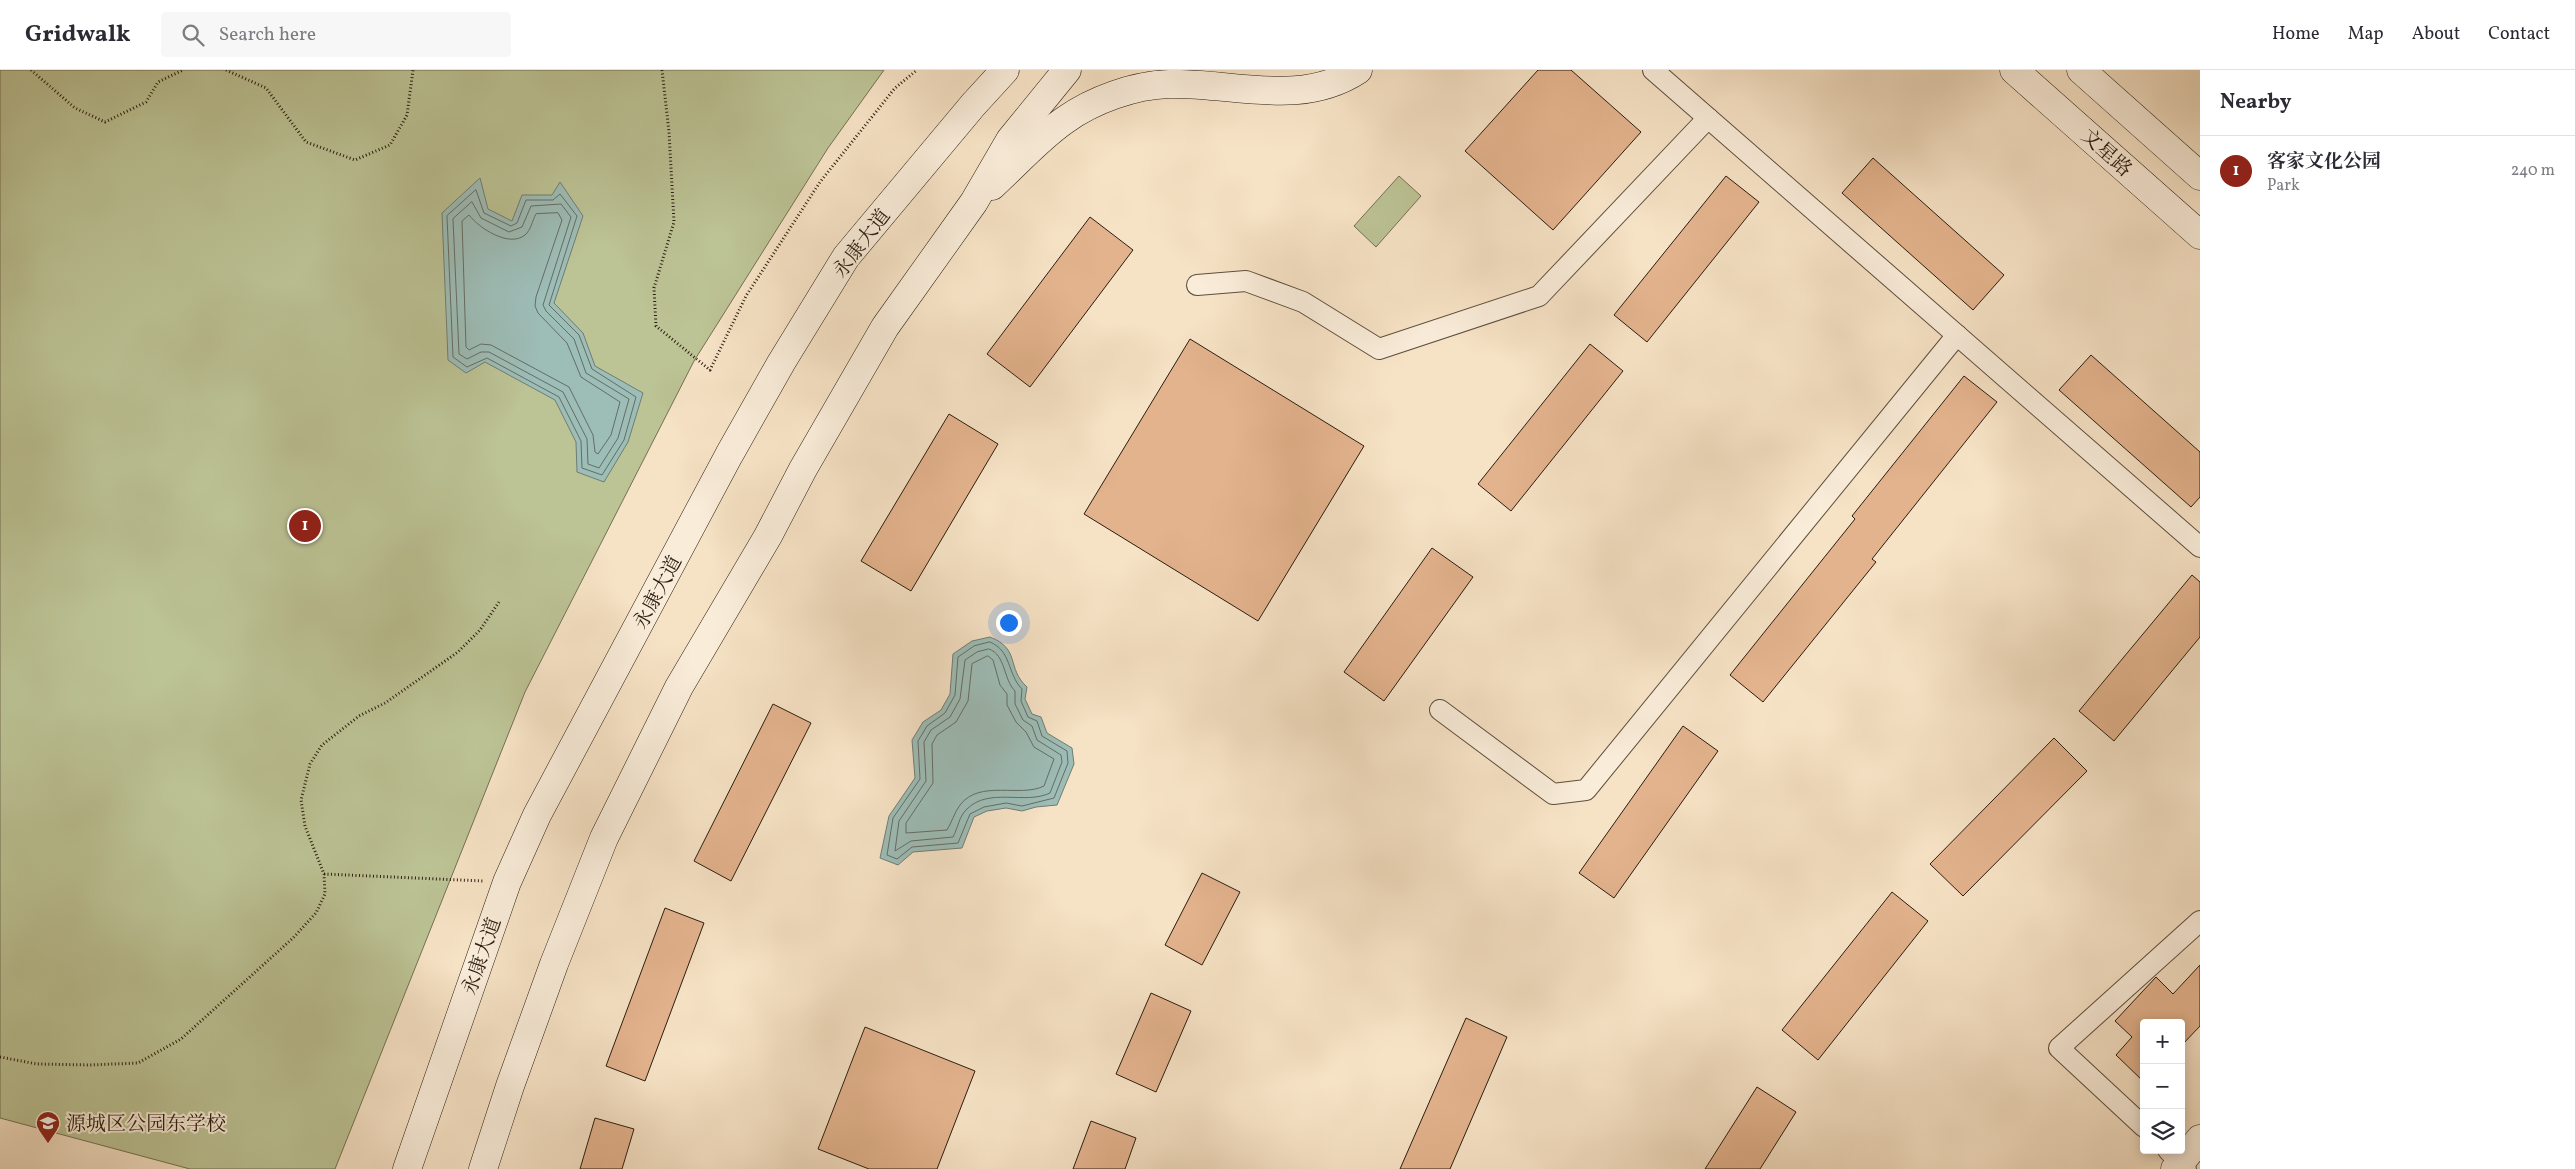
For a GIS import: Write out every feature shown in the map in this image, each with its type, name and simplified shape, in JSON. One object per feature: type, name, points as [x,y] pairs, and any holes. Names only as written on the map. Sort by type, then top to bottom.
[{"type":"main road","name":"永康大道","points":[[406,1169],[506,882],[536,815],[781,363],[846,258],[973,105],[1005,70]]},
{"type":"main road","points":[[483,1169],[547,983],[604,838],[679,687],[768,536],[803,469],[885,327],[974,202],[1010,140],[1067,70]]},
{"type":"main road","points":[[974,202],[1065,120],[1098,102],[1129,91],[1167,84],[1271,92],[1312,88],[1343,80],[1358,70]]},
{"type":"main road","name":"文星路","points":[[2014,70],[2200,235]]},
{"type":"main road","points":[[2081,70],[2200,176]]},
{"type":"main road","points":[[2178,1163],[2200,1139]]},
{"type":"street","points":[[1652,70],[2200,547]]},
{"type":"street","points":[[1197,285],[1246,281],[1304,302],[1379,349],[1539,296],[1708,118]]},
{"type":"street","points":[[1440,710],[1553,794],[1586,790],[1957,335]]},
{"type":"street","points":[[2140,1123],[2059,1048],[2200,921]]},
{"type":"path","points":[[31,70],[75,108],[105,122],[146,102],[158,82],[183,70]]},
{"type":"path","points":[[226,70],[266,88],[306,142],[354,160],[390,145],[407,115],[413,70]]},
{"type":"path","points":[[662,70],[669,132],[674,222],[654,288],[656,326],[710,370],[746,296],[820,182],[894,88],[917,70]]},
{"type":"path","points":[[0,1057],[37,1064],[138,1063],[181,1039],[293,938],[316,913],[325,894],[324,874],[305,826],[302,800],[310,764],[322,745],[358,716],[385,703],[458,652],[480,630],[499,602]]},
{"type":"path","points":[[324,874],[506,882]]},
{"type":"green space","points":[[0,70],[884,70],[828,148],[694,361],[525,692],[335,1169],[190,1169],[0,1118]]},
{"type":"green space","points":[[1399,176],[1421,196],[1376,247],[1354,226]]},
{"type":"water","points":[[480,178],[488,209],[512,221],[522,195],[552,195],[560,182],[583,216],[554,303],[583,333],[595,366],[643,393],[628,442],[604,482],[577,472],[576,442],[555,400],[485,362],[466,373],[448,360],[442,213]]},
{"type":"water","points":[[990,637],[1000,642],[1010,653],[1017,673],[1027,687],[1025,699],[1032,714],[1041,717],[1047,733],[1072,748],[1074,764],[1057,805],[1036,807],[1022,811],[1006,808],[987,811],[974,817],[962,848],[913,852],[898,865],[880,858],[889,816],[915,778],[912,740],[923,722],[941,710],[950,694],[953,654],[972,641]]},
{"type":"building","points":[[1538,70],[1571,70],[1641,132],[1553,230],[1465,151]]},
{"type":"building","points":[[1873,158],[2004,275],[1973,310],[1842,193]]},
{"type":"building","points":[[1726,176],[1759,202],[1647,342],[1614,315]]},
{"type":"building","points":[[1090,217],[1133,250],[1030,387],[987,354]]},
{"type":"building","points":[[1190,339],[1364,446],[1258,621],[1084,514]]},
{"type":"building","points":[[1590,344],[1623,371],[1511,511],[1478,484]]},
{"type":"building","points":[[2091,355],[2200,452],[2200,497],[2191,507],[2059,390]]},
{"type":"building","points":[[1964,376],[1997,402],[1872,559],[1876,562],[1763,702],[1730,675],[1855,519],[1852,516]]},
{"type":"building","points":[[949,414],[998,444],[911,591],[861,561]]},
{"type":"building","points":[[1432,548],[1473,577],[1384,701],[1344,672]]},
{"type":"building","points":[[2192,575],[2200,582],[2200,637],[2114,741],[2079,711]]},
{"type":"building","points":[[773,704],[811,723],[731,881],[694,861]]},
{"type":"building","points":[[1683,726],[1718,751],[1614,898],[1579,873]]},
{"type":"building","points":[[2054,738],[2087,771],[1963,896],[1930,864]]},
{"type":"building","points":[[1202,873],[1240,892],[1202,965],[1165,945]]},
{"type":"building","points":[[1892,892],[1928,921],[1818,1060],[1782,1030]]},
{"type":"building","points":[[665,908],[704,923],[645,1081],[606,1066]]},
{"type":"building","points":[[2200,965],[2200,1026],[2185,1042],[2185,1019],[2140,1019],[2140,1078],[2116,1055],[2132,1037],[2115,1021],[2156,977],[2173,994]]},
{"type":"building","points":[[1151,993],[1191,1011],[1156,1092],[1116,1074]]},
{"type":"building","points":[[1466,1018],[1507,1037],[1450,1169],[1400,1169]]},
{"type":"building","points":[[865,1027],[975,1071],[937,1169],[869,1169],[818,1149]]},
{"type":"building","points":[[1757,1087],[1796,1112],[1760,1169],[1705,1169]]},
{"type":"building","points":[[595,1118],[634,1129],[622,1169],[580,1169]]},
{"type":"building","points":[[1091,1121],[1136,1138],[1125,1169],[1073,1169]]},
{"type":"place","name":"客家文化公园","points":[[305,526]]},
{"type":"place","name":"源城区公园东学校","points":[[48,1144]]}]
